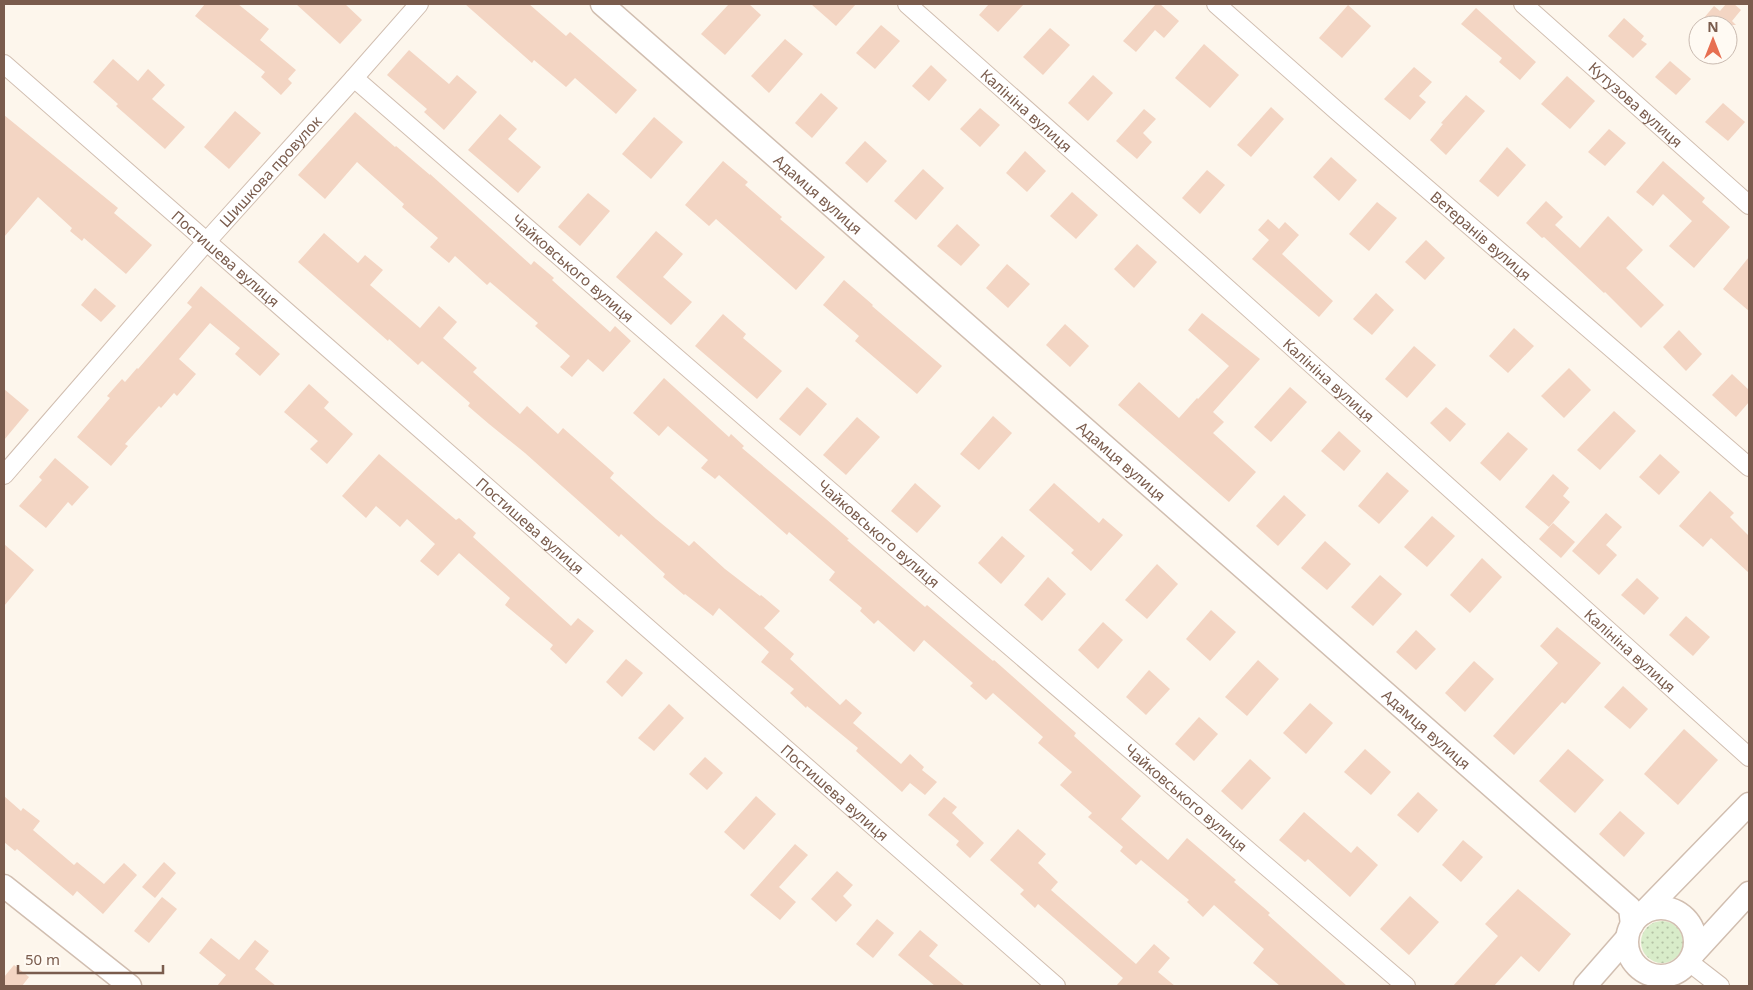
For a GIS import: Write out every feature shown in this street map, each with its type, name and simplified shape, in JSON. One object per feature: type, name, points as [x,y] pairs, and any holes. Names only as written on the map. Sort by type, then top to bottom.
[{"type":"street","name":"Шишкова провулок","points":[[8,471],[207,241],[419,4]]},
{"type":"street","name":"Адамця вулиця","points":[[602,4],[1630,908],[1634,925]]},
{"type":"street","name":"Калініна вулиця","points":[[907,4],[1749,756]]},
{"type":"street","name":"Ветеранів вулиця","points":[[1216,4],[1336,111],[1749,466]]},
{"type":"street","name":"Кутузова вулиця","points":[[1523,4],[1749,205]]},
{"type":"street","name":"Постишева вулиця","points":[[4,64],[1056,986]]},
{"type":"street","name":"Чайковського вулиця","points":[[354,78],[928,576],[1406,986]]},
{"type":"street","points":[[1585,986],[1634,925],[1749,804]]},
{"type":"street","points":[[4,886],[130,986]]},
{"type":"street","points":[[1692,958],[1696,943],[1694,932],[1690,923],[1682,915],[1673,910],[1663,908],[1652,909],[1634,925],[1628,949],[1632,959],[1639,968],[1648,974],[1659,976],[1661,981],[1681,970],[1692,958],[1749,893]]},
{"type":"street","points":[[1692,958],[1720,986]]},
{"type":"green space","points":[[1658,921],[1666,921],[1677,927],[1683,942],[1677,957],[1666,963],[1658,963],[1647,957],[1641,946],[1641,938],[1647,927]]},
{"type":"building","points":[[205,4],[238,4],[269,29],[260,40],[296,70],[288,79],[292,83],[281,95],[261,77],[265,72],[195,16]]},
{"type":"building","points":[[296,4],[345,4],[362,20],[340,44]]},
{"type":"building","points":[[465,4],[529,4],[566,36],[570,32],[637,90],[616,114],[575,78],[566,87],[534,60],[532,63]]},
{"type":"building","points":[[729,4],[749,4],[761,15],[725,55],[701,34]]},
{"type":"building","points":[[811,4],[856,4],[836,26]]},
{"type":"building","points":[[989,4],[1024,4],[998,32],[979,15]]},
{"type":"building","points":[[1156,4],[1160,4],[1179,21],[1164,38],[1155,30],[1136,52],[1123,41]]},
{"type":"building","points":[[1726,4],[1734,4],[1741,10],[1737,15],[1706,15],[1714,6],[1720,11]]},
{"type":"building","points":[[1348,5],[1371,26],[1342,58],[1319,38]]},
{"type":"building","points":[[1476,8],[1536,62],[1520,80],[1499,62],[1502,58],[1461,24]]},
{"type":"building","points":[[1624,18],[1644,36],[1641,40],[1647,44],[1633,58],[1608,36]]},
{"type":"building","points":[[881,25],[900,41],[875,69],[856,53]]},
{"type":"building","points":[[1050,28],[1070,45],[1043,75],[1023,57]]},
{"type":"building","points":[[785,39],[803,54],[769,93],[751,76]]},
{"type":"building","points":[[1204,44],[1239,75],[1210,108],[1175,78]]},
{"type":"building","points":[[409,50],[449,84],[457,75],[477,92],[444,130],[424,112],[427,109],[387,75]]},
{"type":"building","points":[[113,59],[138,81],[148,69],[165,85],[152,99],[185,127],[165,149],[116,106],[118,104],[93,82]]},
{"type":"building","points":[[1670,61],[1691,79],[1676,95],[1655,77]]},
{"type":"building","points":[[931,65],[947,80],[929,101],[912,86]]},
{"type":"building","points":[[1414,67],[1432,82],[1419,96],[1426,102],[1410,120],[1384,99]]},
{"type":"building","points":[[1093,75],[1113,93],[1088,121],[1068,103]]},
{"type":"building","points":[[1567,76],[1595,101],[1570,129],[1541,104]]},
{"type":"building","points":[[821,93],[838,108],[812,138],[795,123]]},
{"type":"building","points":[[1466,95],[1485,111],[1446,155],[1430,140],[1443,124],[1441,123]]},
{"type":"building","points":[[1723,103],[1745,122],[1728,141],[1705,122]]},
{"type":"building","points":[[1271,107],[1284,119],[1251,157],[1237,145]]},
{"type":"building","points":[[980,108],[1000,125],[980,147],[960,129]]},
{"type":"building","points":[[1144,109],[1156,119],[1143,133],[1152,142],[1137,159],[1116,141]]},
{"type":"building","points":[[235,111],[261,133],[229,169],[204,147]]},
{"type":"building","points":[[355,112],[430,174],[531,265],[534,261],[554,278],[552,280],[610,332],[615,326],[631,341],[603,372],[588,359],[572,377],[560,367],[570,356],[535,326],[538,323],[490,282],[487,285],[455,256],[449,263],[430,247],[438,238],[402,207],[404,204],[357,162],[325,199],[298,175]]},
{"type":"building","points":[[500,114],[517,129],[508,139],[541,167],[518,193],[468,150]]},
{"type":"building","points":[[4,115],[118,208],[114,213],[152,245],[126,274],[84,238],[82,241],[70,231],[72,228],[38,197],[4,237]]},
{"type":"building","points":[[654,117],[683,142],[651,179],[622,154]]},
{"type":"building","points":[[1609,129],[1626,143],[1605,166],[1588,152]]},
{"type":"building","points":[[865,141],[887,161],[867,183],[845,163]]},
{"type":"building","points":[[1507,147],[1526,165],[1498,197],[1479,181]]},
{"type":"building","points":[[1025,151],[1046,171],[1027,192],[1006,173]]},
{"type":"building","points":[[1331,157],[1357,180],[1339,201],[1313,177]]},
{"type":"building","points":[[723,161],[748,182],[745,185],[782,217],[780,219],[825,257],[796,290],[716,219],[709,226],[685,205]]},
{"type":"building","points":[[1663,161],[1705,198],[1702,202],[1730,227],[1694,268],[1669,246],[1692,221],[1663,194],[1653,206],[1636,192]]},
{"type":"building","points":[[923,169],[944,188],[916,220],[894,201]]},
{"type":"building","points":[[1207,170],[1225,185],[1200,214],[1182,198]]},
{"type":"building","points":[[1072,192],[1098,215],[1076,239],[1050,216]]},
{"type":"building","points":[[588,193],[610,211],[580,246],[558,227]]},
{"type":"building","points":[[1546,201],[1563,217],[1555,225],[1580,248],[1608,216],[1643,250],[1626,268],[1664,305],[1641,328],[1605,292],[1526,223]]},
{"type":"building","points":[[1377,202],[1397,218],[1369,251],[1349,234]]},
{"type":"building","points":[[1268,219],[1279,229],[1285,222],[1299,235],[1282,254],[1333,301],[1319,317],[1252,259],[1269,240],[1258,230]]},
{"type":"building","points":[[957,224],[980,245],[961,266],[937,246]]},
{"type":"building","points":[[656,231],[683,254],[663,277],[692,302],[671,325],[616,277]]},
{"type":"building","points":[[324,233],[358,263],[365,255],[383,270],[370,285],[420,328],[439,306],[457,322],[443,338],[477,368],[473,372],[520,414],[527,406],[558,434],[563,428],[614,473],[610,478],[656,519],[689,546],[694,541],[725,569],[780,611],[764,628],[794,654],[790,659],[840,705],[846,699],[862,713],[853,723],[901,764],[910,754],[924,767],[922,770],[937,782],[925,795],[910,783],[902,792],[856,751],[858,748],[807,706],[806,708],[790,693],[794,689],[761,662],[769,652],[719,608],[713,616],[684,595],[663,577],[665,574],[621,534],[619,537],[525,453],[468,406],[470,403],[422,361],[418,365],[298,262]]},
{"type":"building","points":[[1426,240],[1445,258],[1425,280],[1405,262]]},
{"type":"building","points":[[1137,244],[1157,262],[1134,288],[1114,269]]},
{"type":"building","points":[[1749,257],[1749,311],[1723,289]]},
{"type":"building","points":[[1007,264],[1030,284],[1008,308],[986,288]]},
{"type":"building","points":[[844,280],[942,366],[917,394],[855,341],[859,336],[823,305]]},
{"type":"building","points":[[201,286],[280,354],[260,376],[235,354],[240,348],[210,323],[179,359],[196,374],[177,396],[174,393],[161,408],[159,406],[125,444],[128,446],[111,466],[77,437],[110,398],[107,396],[122,379],[125,382],[138,369],[192,307],[187,303]]},
{"type":"building","points":[[95,288],[116,306],[101,322],[81,305]]},
{"type":"building","points":[[1376,293],[1394,310],[1372,335],[1353,319]]},
{"type":"building","points":[[1202,313],[1260,359],[1213,412],[1224,422],[1213,433],[1256,472],[1229,502],[1118,405],[1139,382],[1179,418],[1229,366],[1188,330]]},
{"type":"building","points":[[723,314],[746,334],[743,338],[782,371],[757,399],[695,346]]},
{"type":"building","points":[[1065,324],[1089,346],[1070,367],[1046,345]]},
{"type":"building","points":[[1514,328],[1534,346],[1508,373],[1489,356]]},
{"type":"building","points":[[1679,330],[1702,354],[1686,371],[1663,347]]},
{"type":"building","points":[[1414,346],[1436,365],[1407,398],[1385,379]]},
{"type":"building","points":[[1569,368],[1591,390],[1564,418],[1541,396]]},
{"type":"building","points":[[1732,374],[1749,390],[1749,402],[1736,417],[1712,395]]},
{"type":"building","points":[[664,378],[729,437],[731,434],[744,446],[742,448],[849,539],[847,540],[925,607],[927,605],[994,660],[1076,733],[1074,736],[1141,796],[1121,819],[1168,860],[1187,838],[1236,880],[1234,882],[1270,913],[1268,915],[1347,986],[1280,986],[1253,963],[1264,949],[1214,905],[1203,917],[1187,902],[1189,900],[1141,860],[1136,865],[1120,851],[1123,847],[1088,817],[1092,813],[1060,785],[1072,772],[1038,743],[1043,737],[993,693],[986,700],[970,686],[973,683],[924,640],[914,652],[878,620],[874,624],[860,611],[862,608],[829,580],[835,572],[789,532],[787,535],[719,475],[715,479],[701,468],[708,460],[668,426],[659,436],[633,413]]},
{"type":"building","points":[[309,384],[329,402],[324,408],[353,434],[327,464],[310,449],[318,441],[284,412]]},
{"type":"building","points":[[807,387],[827,404],[800,436],[779,419]]},
{"type":"building","points":[[1290,387],[1307,402],[1271,442],[1254,427]]},
{"type":"building","points":[[4,389],[29,410],[4,440]]},
{"type":"building","points":[[1446,407],[1466,424],[1450,442],[1430,423]]},
{"type":"building","points":[[1614,411],[1636,431],[1600,470],[1577,450]]},
{"type":"building","points":[[993,416],[1012,433],[979,470],[960,454]]},
{"type":"building","points":[[857,417],[880,437],[846,475],[823,455]]},
{"type":"building","points":[[1339,431],[1361,451],[1344,471],[1321,451]]},
{"type":"building","points":[[1508,432],[1528,449],[1500,481],[1480,463]]},
{"type":"building","points":[[379,454],[456,520],[459,518],[476,533],[473,537],[571,626],[578,618],[594,631],[566,664],[550,649],[553,645],[505,605],[510,598],[459,553],[438,576],[420,561],[435,544],[407,519],[400,527],[376,506],[366,518],[342,496]]},
{"type":"building","points":[[1660,454],[1680,472],[1659,495],[1639,477]]},
{"type":"building","points":[[55,458],[89,487],[72,506],[68,502],[46,528],[19,506],[42,480],[39,477]]},
{"type":"building","points":[[1387,472],[1409,491],[1379,524],[1358,506]]},
{"type":"building","points":[[1553,474],[1569,488],[1563,496],[1570,502],[1549,527],[1525,507]]},
{"type":"building","points":[[915,483],[941,506],[917,533],[891,511]]},
{"type":"building","points":[[1054,483],[1099,523],[1103,518],[1123,535],[1091,571],[1071,553],[1074,550],[1029,510]]},
{"type":"building","points":[[1710,491],[1734,513],[1730,517],[1749,536],[1749,573],[1711,538],[1703,547],[1679,526]]},
{"type":"building","points":[[1284,495],[1306,515],[1278,546],[1256,526]]},
{"type":"building","points":[[1606,513],[1622,527],[1606,545],[1617,555],[1599,575],[1572,551]]},
{"type":"building","points":[[1432,516],[1455,536],[1427,567],[1404,547]]},
{"type":"building","points":[[1553,523],[1575,542],[1561,558],[1539,539]]},
{"type":"building","points":[[1002,536],[1025,556],[1001,584],[978,563]]},
{"type":"building","points":[[1325,541],[1351,564],[1327,590],[1301,568]]},
{"type":"building","points":[[4,544],[34,570],[4,606]]},
{"type":"building","points":[[1482,558],[1502,577],[1470,613],[1450,595]]},
{"type":"building","points":[[1157,564],[1178,584],[1147,619],[1125,600]]},
{"type":"building","points":[[1380,575],[1402,594],[1373,626],[1351,607]]},
{"type":"building","points":[[1048,577],[1066,594],[1042,621],[1024,605]]},
{"type":"building","points":[[1637,578],[1659,598],[1644,615],[1621,595]]},
{"type":"building","points":[[1211,610],[1236,632],[1210,661],[1186,639]]},
{"type":"building","points":[[1686,616],[1710,637],[1693,656],[1669,635]]},
{"type":"building","points":[[1103,622],[1123,640],[1098,669],[1078,650]]},
{"type":"building","points":[[1557,627],[1601,663],[1565,704],[1562,702],[1514,755],[1493,736],[1558,663],[1540,646]]},
{"type":"building","points":[[1416,630],[1436,649],[1416,670],[1396,652]]},
{"type":"building","points":[[626,659],[643,673],[622,697],[606,682]]},
{"type":"building","points":[[1258,660],[1279,679],[1247,716],[1225,697]]},
{"type":"building","points":[[1474,661],[1494,679],[1465,712],[1445,693]]},
{"type":"building","points":[[1149,670],[1170,689],[1146,715],[1126,697]]},
{"type":"building","points":[[1623,686],[1648,709],[1630,729],[1604,707]]},
{"type":"building","points":[[1310,703],[1333,723],[1306,754],[1283,733]]},
{"type":"building","points":[[669,704],[684,718],[654,751],[638,738]]},
{"type":"building","points":[[1199,717],[1218,734],[1194,761],[1175,744]]},
{"type":"building","points":[[1684,729],[1718,760],[1678,805],[1644,774]]},
{"type":"building","points":[[1365,749],[1391,772],[1371,795],[1344,772]]},
{"type":"building","points":[[1568,749],[1604,780],[1575,813],[1539,781]]},
{"type":"building","points":[[705,757],[723,773],[707,790],[689,774]]},
{"type":"building","points":[[1250,759],[1271,778],[1242,810],[1221,791]]},
{"type":"building","points":[[1418,792],[1438,810],[1418,833],[1397,815]]},
{"type":"building","points":[[4,796],[21,811],[23,808],[40,821],[33,830],[74,865],[77,862],[104,884],[124,863],[137,875],[103,914],[77,891],[73,896],[17,849],[15,851],[4,842]]},
{"type":"building","points":[[756,796],[776,814],[744,850],[724,832]]},
{"type":"building","points":[[944,797],[957,807],[952,813],[984,843],[970,858],[956,845],[959,841],[928,815]]},
{"type":"building","points":[[1620,811],[1645,833],[1624,857],[1599,834]]},
{"type":"building","points":[[1304,812],[1351,853],[1357,846],[1378,865],[1350,897],[1308,859],[1305,862],[1279,840]]},
{"type":"building","points":[[1018,829],[1046,854],[1038,863],[1058,882],[1051,890],[1136,964],[1154,944],[1170,958],[1158,972],[1175,986],[1116,986],[1123,978],[1038,904],[1035,908],[1020,894],[1024,890],[990,860]]},
{"type":"building","points":[[1463,840],[1483,857],[1461,882],[1442,865]]},
{"type":"building","points":[[795,844],[808,855],[779,887],[796,902],[780,920],[750,895]]},
{"type":"building","points":[[164,862],[176,873],[155,898],[142,887]]},
{"type":"building","points":[[837,871],[853,885],[843,896],[852,905],[836,922],[811,899]]},
{"type":"building","points":[[1518,889],[1571,934],[1539,972],[1521,956],[1494,986],[1453,986],[1498,936],[1485,924]]},
{"type":"building","points":[[1410,896],[1439,922],[1409,955],[1380,929]]},
{"type":"building","points":[[162,897],[177,909],[149,943],[134,931]]},
{"type":"building","points":[[877,919],[894,933],[873,958],[856,944]]},
{"type":"building","points":[[920,930],[938,945],[929,956],[965,986],[935,986],[898,955]]},
{"type":"building","points":[[211,938],[239,960],[255,940],[269,951],[255,969],[276,986],[217,986],[226,975],[199,953]]},
{"type":"building","points":[[14,965],[29,977],[22,986],[4,986],[4,977]]}]
